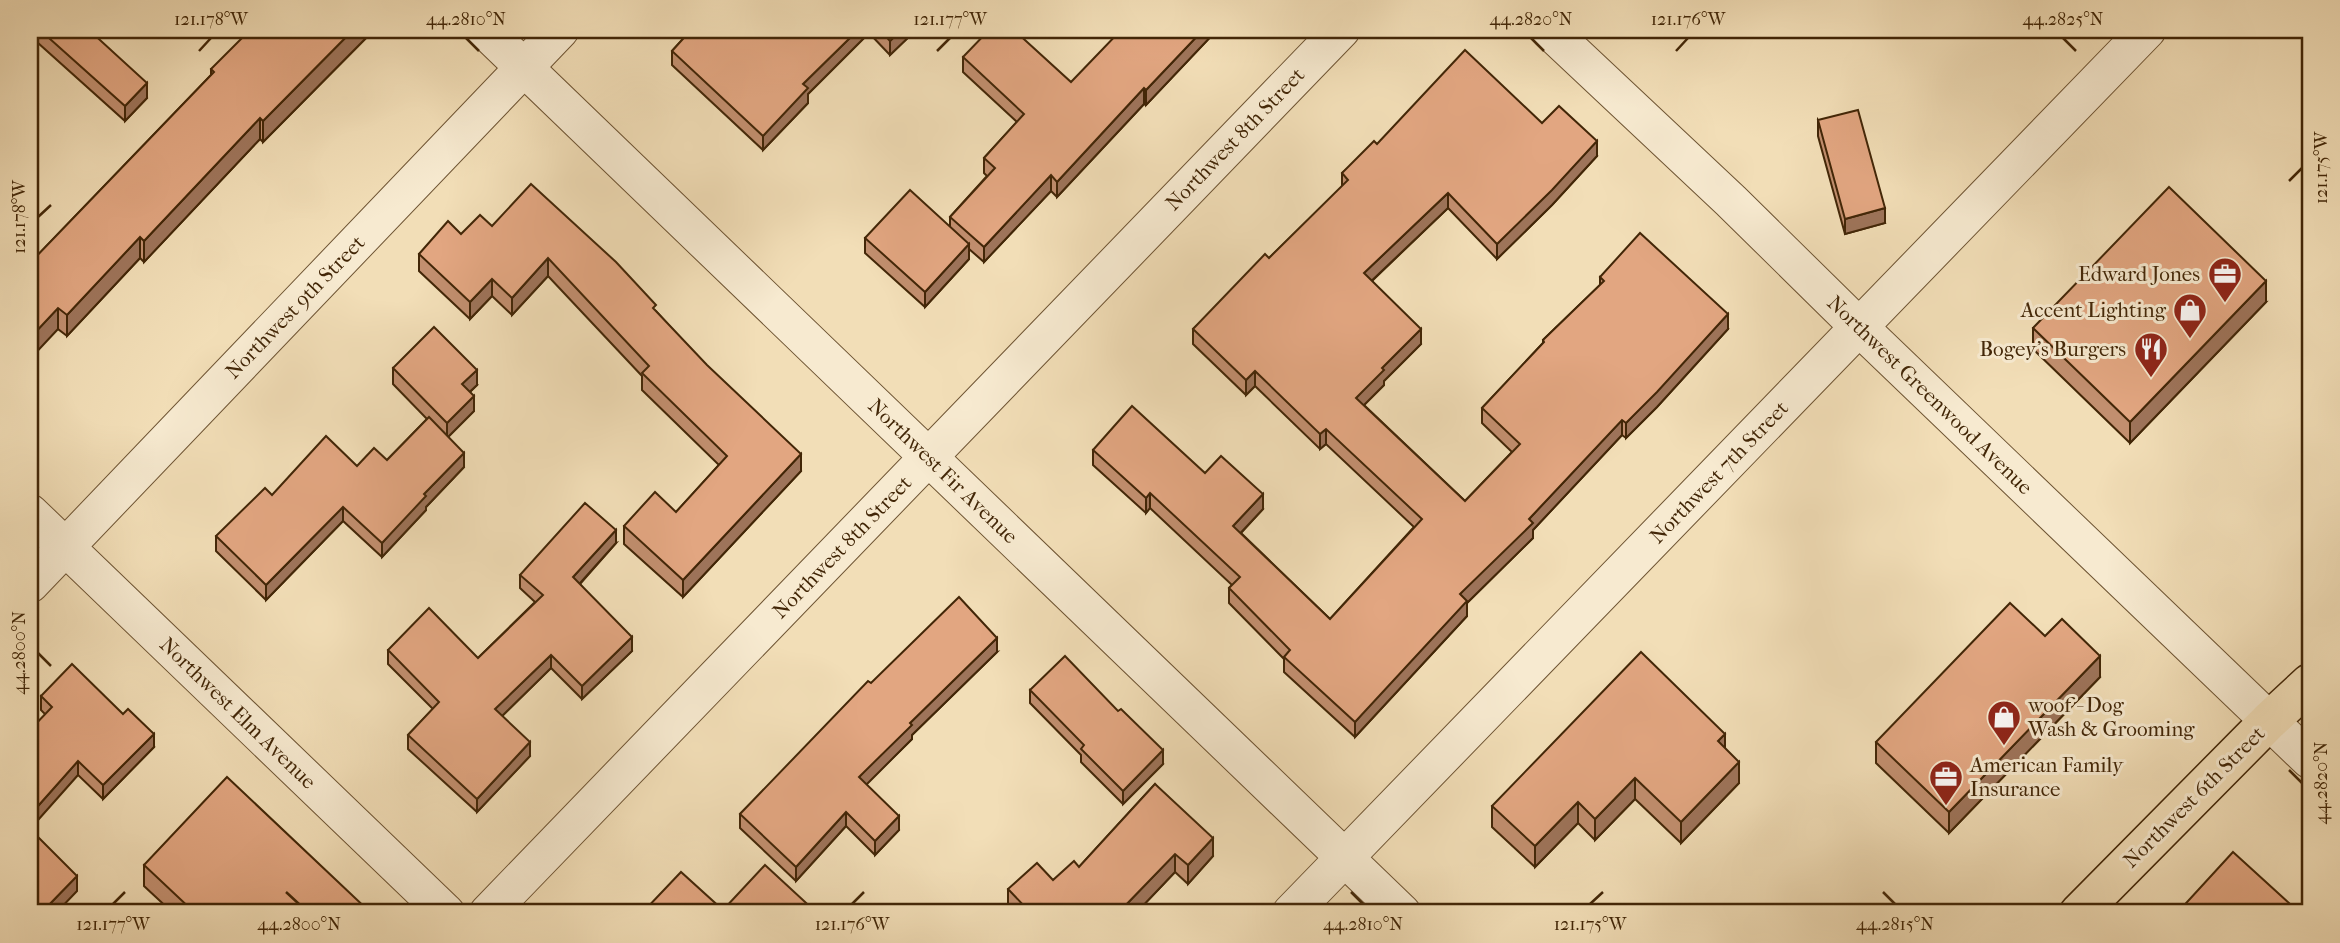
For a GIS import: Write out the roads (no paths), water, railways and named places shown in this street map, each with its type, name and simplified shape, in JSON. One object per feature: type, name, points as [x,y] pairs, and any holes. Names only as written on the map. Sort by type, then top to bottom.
[{"type":"main road","name":"Northwest 6th Street","points":[[2079,913],[2310,683]]},
{"type":"street","name":"Northwest Fir Avenue","points":[[485,30],[1402,913]]},
{"type":"street","name":"Northwest 9th Street","points":[[30,584],[560,30]]},
{"type":"street","name":"Northwest 8th Street","points":[[488,913],[1341,30]]},
{"type":"street","name":"Northwest Greenwood Avenue","points":[[1549,30],[1731,201],[2310,760]]},
{"type":"street","name":"Northwest 7th Street","points":[[1292,913],[2147,30]]},
{"type":"street","name":"Northwest Elm Avenue","points":[[30,513],[446,913]]},
{"type":"place","name":"Edward Jones","points":[[2225,304]]},
{"type":"place","name":"Accent Lighting","points":[[2190,340]]},
{"type":"place","name":"Bogey's Burgers","points":[[2151,379]]},
{"type":"place","name":"woof - Dog Wash & Grooming","points":[[2004,747]]},
{"type":"place","name":"American Family Insurance","points":[[1946,807]]}]
